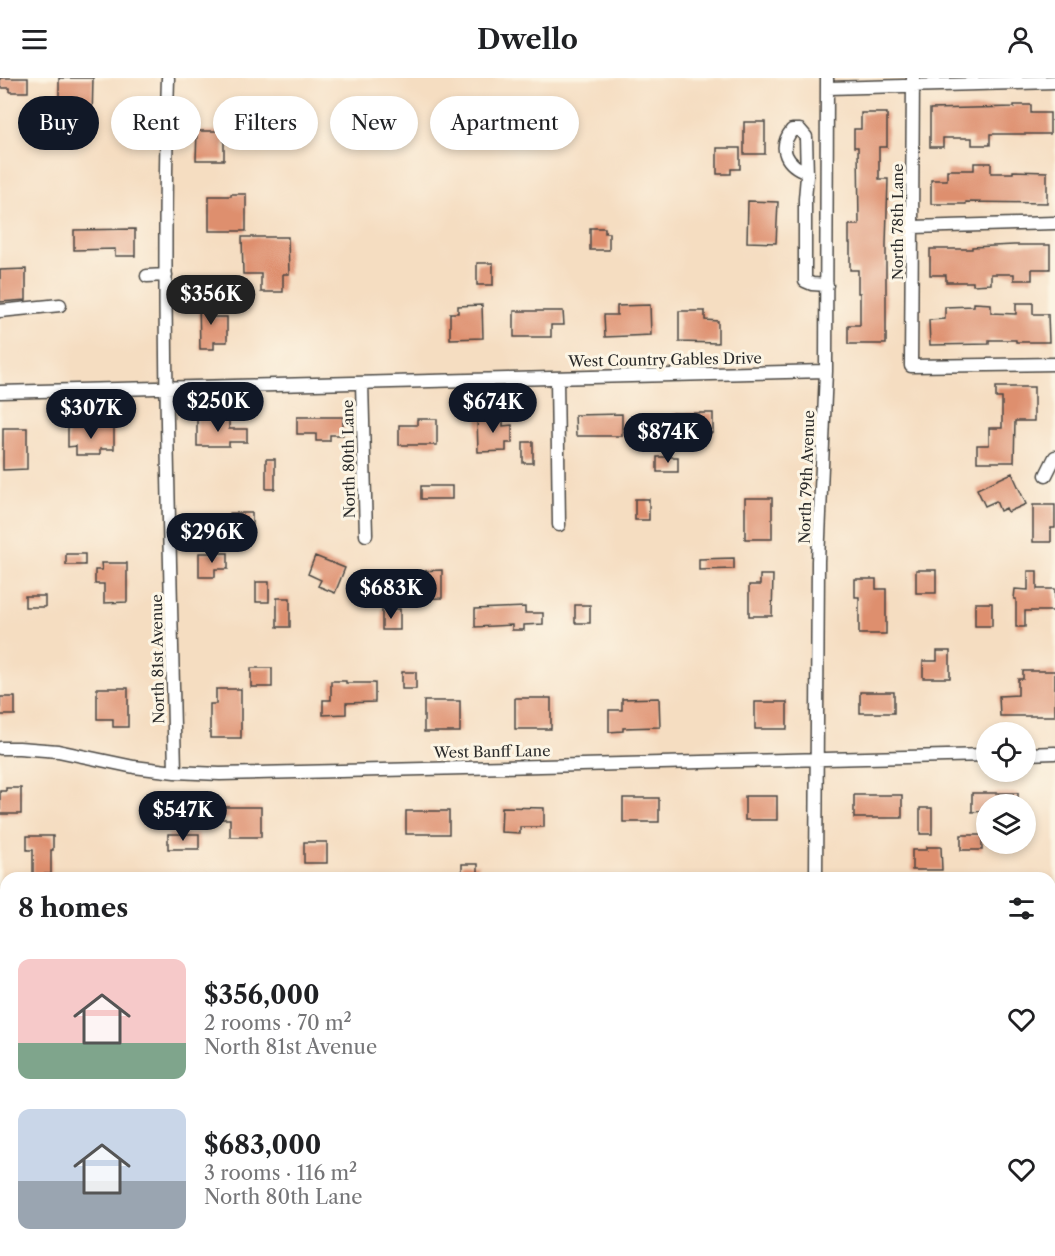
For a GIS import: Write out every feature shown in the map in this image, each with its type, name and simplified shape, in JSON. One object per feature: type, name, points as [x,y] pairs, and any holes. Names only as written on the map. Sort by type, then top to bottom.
[{"type":"street","name":"North 81st Avenue","points":[[168,78],[166,388],[175,772]]},
{"type":"street","name":"North 78th Lane","points":[[913,82],[911,366],[1055,364]]},
{"type":"street","points":[[828,83],[1055,82]]},
{"type":"street","name":"North 79th Avenue","points":[[816,872],[818,561],[826,371],[828,83]]},
{"type":"street","points":[[807,172],[805,281],[827,285]]},
{"type":"street","points":[[913,227],[1055,223]]},
{"type":"street","points":[[147,276],[166,275]]},
{"type":"street","points":[[0,310],[60,305]]},
{"type":"street","name":"West Country Gables Drive","points":[[0,392],[826,371]]},
{"type":"street","points":[[557,378],[559,525]]},
{"type":"street","name":"North 80th Lane","points":[[362,383],[366,535]]},
{"type":"street","points":[[1046,475],[1055,457]]},
{"type":"street","name":"West Banff Lane","points":[[0,748],[58,751],[134,767],[220,774],[976,755]]},
{"type":"street","points":[[1036,754],[1055,753]]},
{"type":"building","points":[[0,78],[28,78],[28,92],[10,92],[10,88],[0,88]]},
{"type":"building","points":[[59,78],[93,78],[93,96],[59,96]]},
{"type":"building","points":[[1014,105],[1031,105],[1031,113],[1050,113],[1050,134],[990,134],[990,145],[972,145],[972,138],[943,138],[943,147],[930,147],[930,109],[1014,107]]},
{"type":"building","points":[[861,113],[887,113],[887,147],[879,147],[879,179],[888,179],[886,344],[848,344],[848,325],[860,325],[858,270],[850,270],[849,225],[859,225],[858,147],[854,147],[854,129],[861,129]]},
{"type":"building","points":[[744,122],[765,122],[765,154],[744,154]]},
{"type":"building","points":[[201,131],[213,131],[213,150],[224,150],[224,160],[196,160],[196,150],[201,150]]},
{"type":"building","points":[[717,148],[740,148],[740,169],[731,169],[731,174],[717,174]]},
{"type":"building","points":[[974,163],[991,163],[991,173],[1047,172],[1047,203],[931,204],[931,180],[947,180],[947,170],[974,170]]},
{"type":"building","points":[[231,194],[246,194],[246,231],[209,231],[209,196],[231,196]]},
{"type":"building","points":[[748,201],[778,202],[776,243],[747,242]]},
{"type":"building","points":[[590,228],[605,228],[605,233],[609,233],[609,250],[590,250]]},
{"type":"building","points":[[135,229],[135,256],[115,256],[115,249],[74,250],[74,230]]},
{"type":"building","points":[[242,237],[288,237],[289,274],[283,274],[283,292],[261,292],[261,274],[243,274]]},
{"type":"building","points":[[1050,245],[1050,269],[1032,269],[1032,280],[1014,280],[1014,274],[991,274],[991,284],[973,285],[973,282],[946,282],[946,275],[930,275],[930,249],[972,249],[972,247]]},
{"type":"building","points":[[477,263],[493,263],[493,285],[477,285]]},
{"type":"building","points":[[26,269],[26,300],[0,302],[0,270]]},
{"type":"building","points":[[199,300],[212,300],[212,317],[227,317],[227,342],[214,342],[214,349],[200,349]]},
{"type":"building","points":[[974,303],[991,304],[991,313],[1016,314],[1016,303],[1033,303],[1033,314],[1048,314],[1049,342],[989,340],[989,344],[930,345],[929,320],[945,319],[945,307],[974,306]]},
{"type":"building","points":[[482,305],[483,338],[450,339],[450,313],[458,313],[458,306]]},
{"type":"building","points":[[650,305],[651,335],[605,337],[604,315],[617,315],[617,306]]},
{"type":"building","points":[[514,311],[563,311],[564,325],[551,325],[551,337],[514,337]]},
{"type":"building","points":[[679,311],[705,311],[705,320],[718,321],[718,343],[679,342]]},
{"type":"building","points":[[996,387],[1034,387],[1034,421],[1015,421],[1014,462],[977,462],[977,445],[989,445],[989,428],[1002,428],[1002,398],[996,398]]},
{"type":"building","points":[[673,413],[713,413],[713,433],[697,433],[697,441],[681,441],[681,434],[673,434]]},
{"type":"building","points":[[622,414],[622,436],[576,436],[575,415]]},
{"type":"building","points":[[297,417],[343,417],[343,435],[330,435],[330,441],[316,441],[316,434],[297,434]]},
{"type":"building","points":[[477,417],[503,417],[503,426],[512,425],[512,443],[506,443],[506,451],[478,452]]},
{"type":"building","points":[[197,419],[229,419],[229,429],[247,429],[247,442],[229,442],[229,446],[197,446]]},
{"type":"building","points":[[417,419],[437,419],[437,445],[399,445],[399,425],[417,425]]},
{"type":"building","points":[[114,427],[114,449],[100,449],[100,455],[76,455],[76,446],[68,447],[68,428]]},
{"type":"building","points":[[3,428],[27,428],[27,469],[3,470]]},
{"type":"building","points":[[523,442],[533,442],[533,463],[523,463]]},
{"type":"building","points":[[657,457],[678,457],[678,472],[657,472]]},
{"type":"building","points":[[266,459],[275,459],[275,489],[266,489]]},
{"type":"building","points":[[1012,473],[1026,504],[1008,512],[1006,508],[1000,511],[996,501],[985,506],[977,489]]},
{"type":"building","points":[[421,486],[452,486],[452,499],[421,499]]},
{"type":"building","points":[[745,498],[772,498],[772,539],[745,539]]},
{"type":"building","points":[[635,499],[649,499],[649,520],[635,520]]},
{"type":"building","points":[[1033,505],[1055,505],[1055,528],[1051,528],[1051,542],[1033,542]]},
{"type":"building","points":[[230,513],[252,513],[252,526],[230,526]]},
{"type":"building","points":[[199,553],[228,553],[228,569],[215,569],[215,577],[199,577]]},
{"type":"building","points":[[66,554],[85,554],[85,565],[66,565]]},
{"type":"building","points":[[315,556],[345,568],[335,593],[318,586],[321,580],[308,574]]},
{"type":"building","points":[[734,558],[734,569],[699,570],[699,559]]},
{"type":"building","points":[[101,563],[127,563],[127,602],[104,603],[104,584],[95,584],[95,570],[102,570]]},
{"type":"building","points":[[442,570],[442,598],[393,599],[392,572]]},
{"type":"building","points":[[916,570],[936,570],[936,593],[916,593]]},
{"type":"building","points":[[1028,571],[1037,571],[1037,589],[1055,589],[1055,611],[1025,611],[1025,627],[1016,627],[1015,589],[1028,590]]},
{"type":"building","points":[[760,575],[773,575],[772,616],[749,616],[749,585],[760,585]]},
{"type":"building","points":[[855,579],[876,579],[876,589],[886,589],[886,634],[859,634],[859,597],[855,597]]},
{"type":"building","points":[[256,582],[269,582],[269,602],[256,602]]},
{"type":"building","points":[[25,596],[45,596],[45,607],[25,607]]},
{"type":"building","points":[[277,598],[290,598],[290,627],[277,627]]},
{"type":"building","points":[[975,603],[992,603],[992,626],[975,626]]},
{"type":"building","points":[[575,605],[590,605],[590,623],[575,623]]},
{"type":"building","points":[[525,607],[525,613],[543,613],[543,624],[524,625],[524,630],[512,630],[512,625],[475,627],[475,609]]},
{"type":"building","points":[[382,609],[400,609],[400,630],[382,630]]},
{"type":"building","points":[[937,651],[950,651],[950,678],[923,678],[923,661],[937,661]]},
{"type":"building","points":[[251,668],[272,668],[272,687],[251,687]]},
{"type":"building","points":[[1023,671],[1055,671],[1055,716],[1000,716],[999,696],[1018,695],[1018,679],[1023,679]]},
{"type":"building","points":[[402,672],[416,672],[416,689],[402,689]]},
{"type":"building","points":[[331,681],[375,683],[375,702],[346,703],[346,714],[323,715],[323,700],[331,700]]},
{"type":"building","points":[[97,688],[128,688],[128,727],[113,727],[113,719],[97,719]]},
{"type":"building","points":[[216,689],[241,689],[241,738],[210,738],[210,704],[216,704]]},
{"type":"building","points":[[860,692],[894,692],[894,713],[860,713]]},
{"type":"building","points":[[0,697],[15,697],[15,715],[0,715]]},
{"type":"building","points":[[515,698],[551,698],[551,729],[515,729]]},
{"type":"building","points":[[659,698],[660,727],[623,728],[623,731],[609,732],[609,710],[622,710],[622,699]]},
{"type":"building","points":[[424,701],[460,701],[460,732],[424,732]]},
{"type":"building","points":[[755,702],[787,702],[787,729],[755,729]]},
{"type":"building","points":[[6,788],[21,788],[21,814],[0,814],[0,791],[6,791]]},
{"type":"building","points":[[972,793],[1018,793],[976,794],[976,812],[972,812]]},
{"type":"building","points":[[854,795],[902,795],[902,818],[854,818]]},
{"type":"building","points":[[745,796],[777,796],[777,820],[745,820]]},
{"type":"building","points":[[623,798],[659,798],[659,822],[623,822]]},
{"type":"building","points":[[220,807],[261,807],[261,837],[230,837],[230,819],[220,819]]},
{"type":"building","points":[[502,807],[544,808],[544,827],[520,827],[520,833],[501,832]]},
{"type":"building","points":[[920,808],[932,808],[932,834],[920,834]]},
{"type":"building","points":[[406,811],[449,811],[449,834],[406,834]]},
{"type":"building","points":[[168,834],[199,834],[199,849],[168,849]]},
{"type":"building","points":[[961,835],[976,835],[976,850],[961,850]]},
{"type":"building","points":[[27,836],[53,836],[51,872],[33,872],[33,850],[27,850]]},
{"type":"building","points":[[304,842],[327,842],[327,863],[304,863]]},
{"type":"building","points":[[927,847],[941,847],[942,870],[912,870],[912,850],[927,850]]},
{"type":"building","points":[[462,864],[478,864],[478,872],[462,872]]}]
